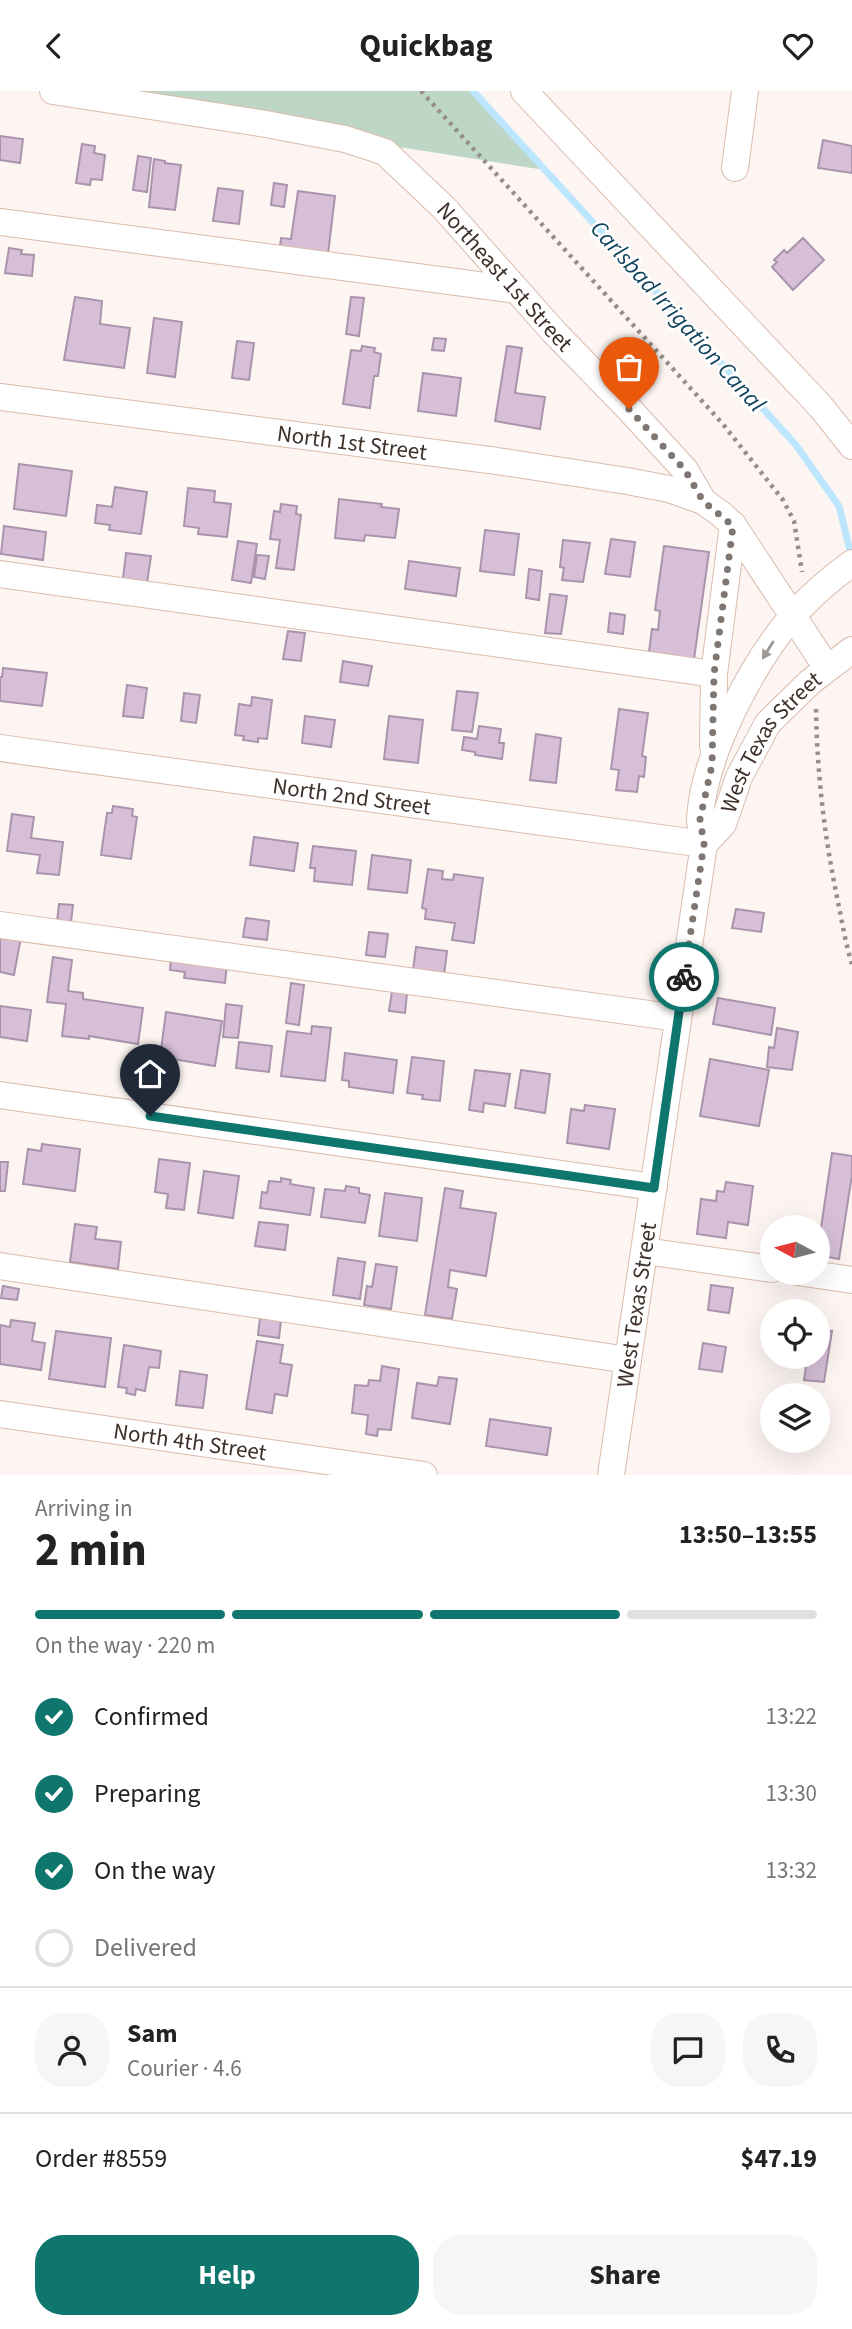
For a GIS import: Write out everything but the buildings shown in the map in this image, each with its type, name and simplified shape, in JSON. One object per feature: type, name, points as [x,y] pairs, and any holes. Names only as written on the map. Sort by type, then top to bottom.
[{"type":"street","name":"Northeast 1st Street","points":[[53,91],[266,124],[345,139],[385,152],[444,208],[516,290],[685,470],[703,501],[733,526],[827,668]]},
{"type":"street","points":[[524,91],[821,407],[852,446]]},
{"type":"street","points":[[735,168],[745,91]]},
{"type":"street","points":[[0,222],[516,290]]},
{"type":"street","name":"North 1st Street","points":[[0,397],[549,469],[669,489],[703,501]]},
{"type":"street","points":[[712,765],[714,674],[733,526]]},
{"type":"street","name":"West Texas Street","points":[[611,1475],[704,844],[700,819],[712,765],[731,715],[747,683],[792,617],[807,585],[852,563]]},
{"type":"street","points":[[0,574],[714,674]]},
{"type":"street","name":"West Texas Street","points":[[704,844],[723,824],[739,777],[768,723],[810,682],[852,650]]},
{"type":"street","name":"North 2nd Street","points":[[0,748],[704,844]]},
{"type":"street","points":[[0,925],[678,1018]]},
{"type":"street","points":[[0,1095],[654,1188]]},
{"type":"street","points":[[645,1251],[760,1267]]},
{"type":"street","points":[[0,1266],[628,1360]]},
{"type":"street","points":[[830,1277],[852,1280]]},
{"type":"street","name":"North 4th Street","points":[[0,1414],[424,1475]]},
{"type":"path","points":[[421,91],[722,423],[783,499],[794,521],[807,585]]},
{"type":"path","points":[[827,668],[816,703],[817,759],[831,870],[852,964]]},
{"type":"green space","points":[[45,91],[473,91],[545,170]]},
{"type":"waterway","name":"Carlsbad Irrigation Canal","points":[[473,91],[796,445],[839,506],[852,559]]},
{"type":"way so far","points":[[629,409],[685,470],[703,501],[733,526],[714,674],[712,765],[700,819],[704,844],[684,977]]},
{"type":"route","points":[[150,1116],[654,1188],[684,977]]}]
